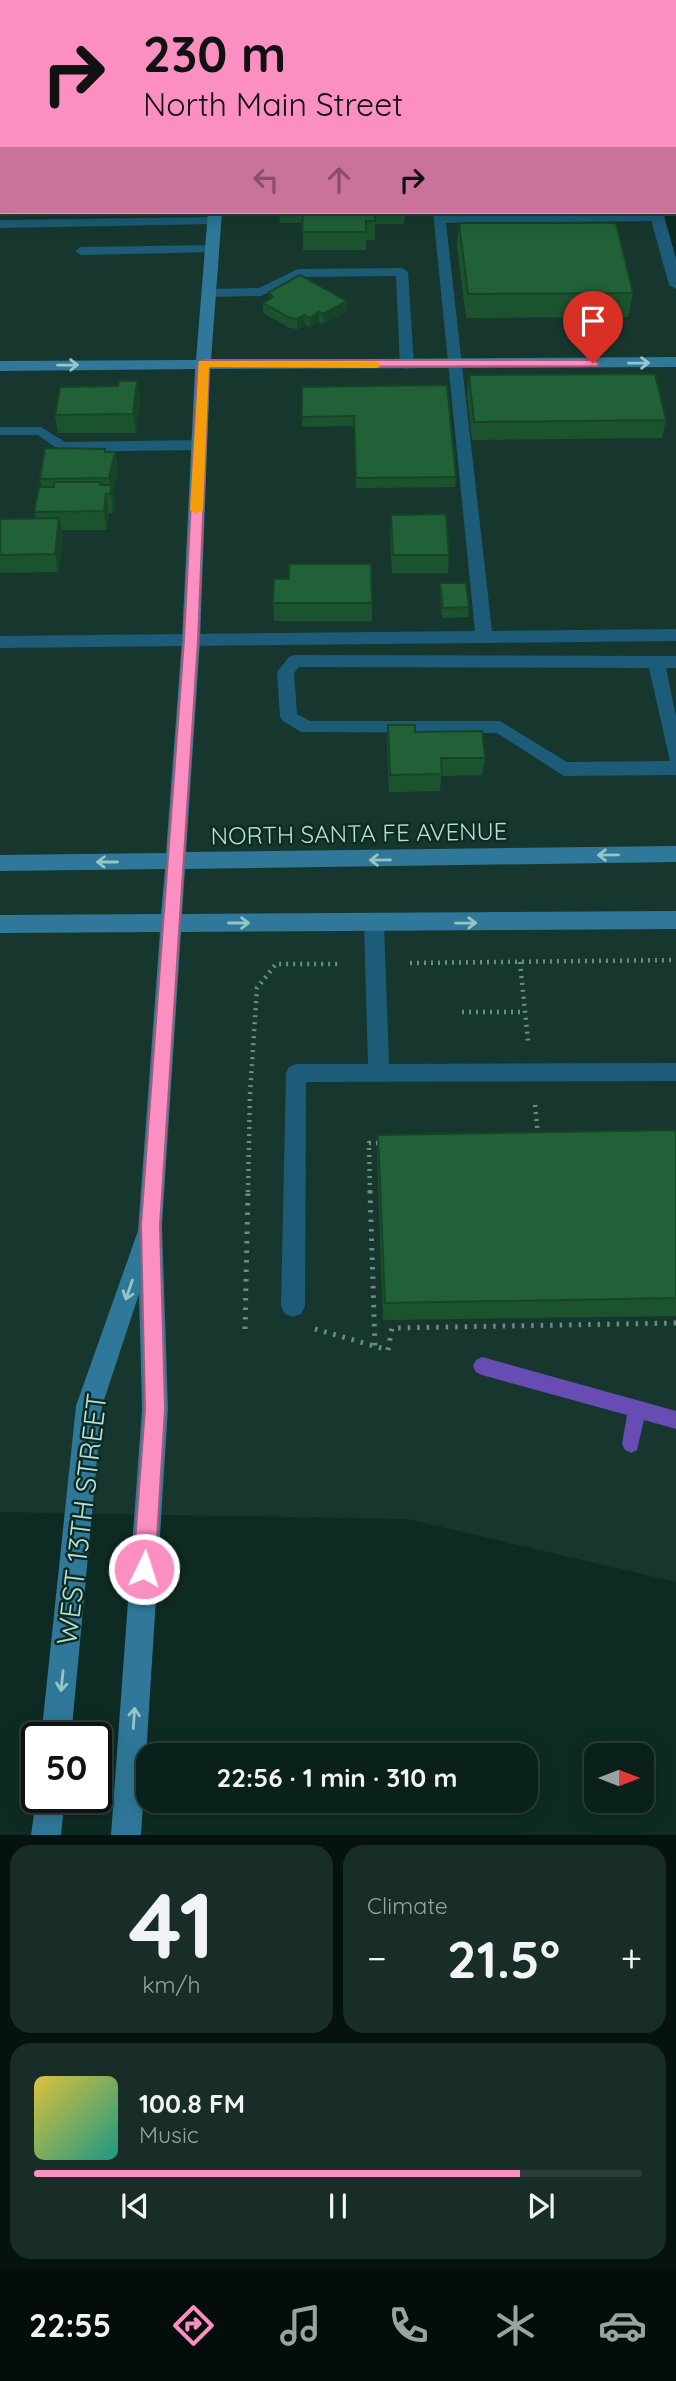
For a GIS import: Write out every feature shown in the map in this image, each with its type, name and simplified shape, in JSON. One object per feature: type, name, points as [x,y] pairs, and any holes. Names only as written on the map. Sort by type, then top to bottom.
[{"type":"main road","name":"WEST 13TH STREET","points":[[126,1835],[155,1409],[150,1225],[191,640],[203,363],[215,216]]},
{"type":"main road","points":[[0,366],[676,362]]},
{"type":"main road","name":"NORTH SANTA FE AVENUE","points":[[0,863],[676,854]]},
{"type":"main road","points":[[0,924],[676,920]]},
{"type":"main road","name":"WEST 13TH STREET","points":[[58,1722],[89,1406],[150,1225]]},
{"type":"main road","points":[[46,1835],[48,1813]]},
{"type":"street","points":[[657,215],[676,285]]},
{"type":"lane","points":[[484,637],[439,215],[657,215]]},
{"type":"lane","points":[[0,224],[40,218],[215,216]]},
{"type":"lane","points":[[81,251],[212,249]]},
{"type":"lane","points":[[209,293],[261,292],[298,273],[402,272],[407,365]]},
{"type":"lane","points":[[0,431],[41,431],[62,447],[199,445]]},
{"type":"lane","points":[[0,642],[676,635]]},
{"type":"lane","points":[[676,662],[295,661],[285,672],[285,696],[289,717],[307,727],[500,727],[564,769],[676,768]]},
{"type":"lane","points":[[656,662],[676,757]]},
{"type":"lane","points":[[374,923],[379,1073]]},
{"type":"lane","points":[[293,1306],[296,1073],[676,1072]]},
{"type":"path","points":[[520,962],[531,1073]]},
{"type":"path","points":[[462,1012],[525,1012]]},
{"type":"path","points":[[374,1346],[369,1143],[395,1142]]},
{"type":"path","points":[[293,1306],[293,1322],[388,1350],[392,1328],[676,1323]]},
{"type":"shaded area","points":[[0,214],[657,214],[676,285],[676,1582],[407,1519],[0,1512]]},
{"type":"building","points":[[303,214],[375,214],[375,221],[366,221],[366,232],[302,232]]},
{"type":"building","points":[[459,223],[616,223],[633,293],[468,294]]},
{"type":"building","points":[[300,275],[347,301],[323,314],[319,312],[310,318],[305,315],[297,319],[263,303],[273,297],[269,292]]},
{"type":"building","points":[[655,374],[666,420],[474,422],[469,375]]},
{"type":"building","points":[[119,381],[137,381],[133,414],[55,415],[60,387],[118,386]]},
{"type":"building","points":[[447,385],[456,477],[356,478],[354,416],[302,417],[302,387]]},
{"type":"building","points":[[45,448],[105,449],[105,452],[115,452],[109,478],[40,479]]},
{"type":"building","points":[[54,482],[101,482],[100,485],[112,485],[110,494],[106,494],[104,511],[34,512],[39,487],[54,487]]},
{"type":"building","points":[[446,514],[449,555],[393,555],[391,515]]},
{"type":"building","points":[[59,518],[55,554],[0,555],[0,519]]},
{"type":"building","points":[[289,564],[371,564],[372,603],[273,603],[274,579],[289,579]]},
{"type":"building","points":[[440,583],[466,583],[469,607],[443,608]]},
{"type":"building","points":[[388,725],[415,725],[415,732],[482,731],[485,758],[441,758],[442,774],[390,775]]},
{"type":"building","points":[[676,1130],[676,1298],[385,1303],[378,1135]]},
{"type":"waterway","points":[[482,1366],[637,1409]]},
{"type":"waterway","points":[[631,1444],[637,1409]]},
{"type":"waterway","points":[[637,1409],[676,1420]]},
{"type":"slow traffic","points":[[196,510],[203,363],[377,365]]},
{"type":"route","points":[[144,1569],[155,1409],[150,1225],[191,640],[203,363],[593,363]]}]
